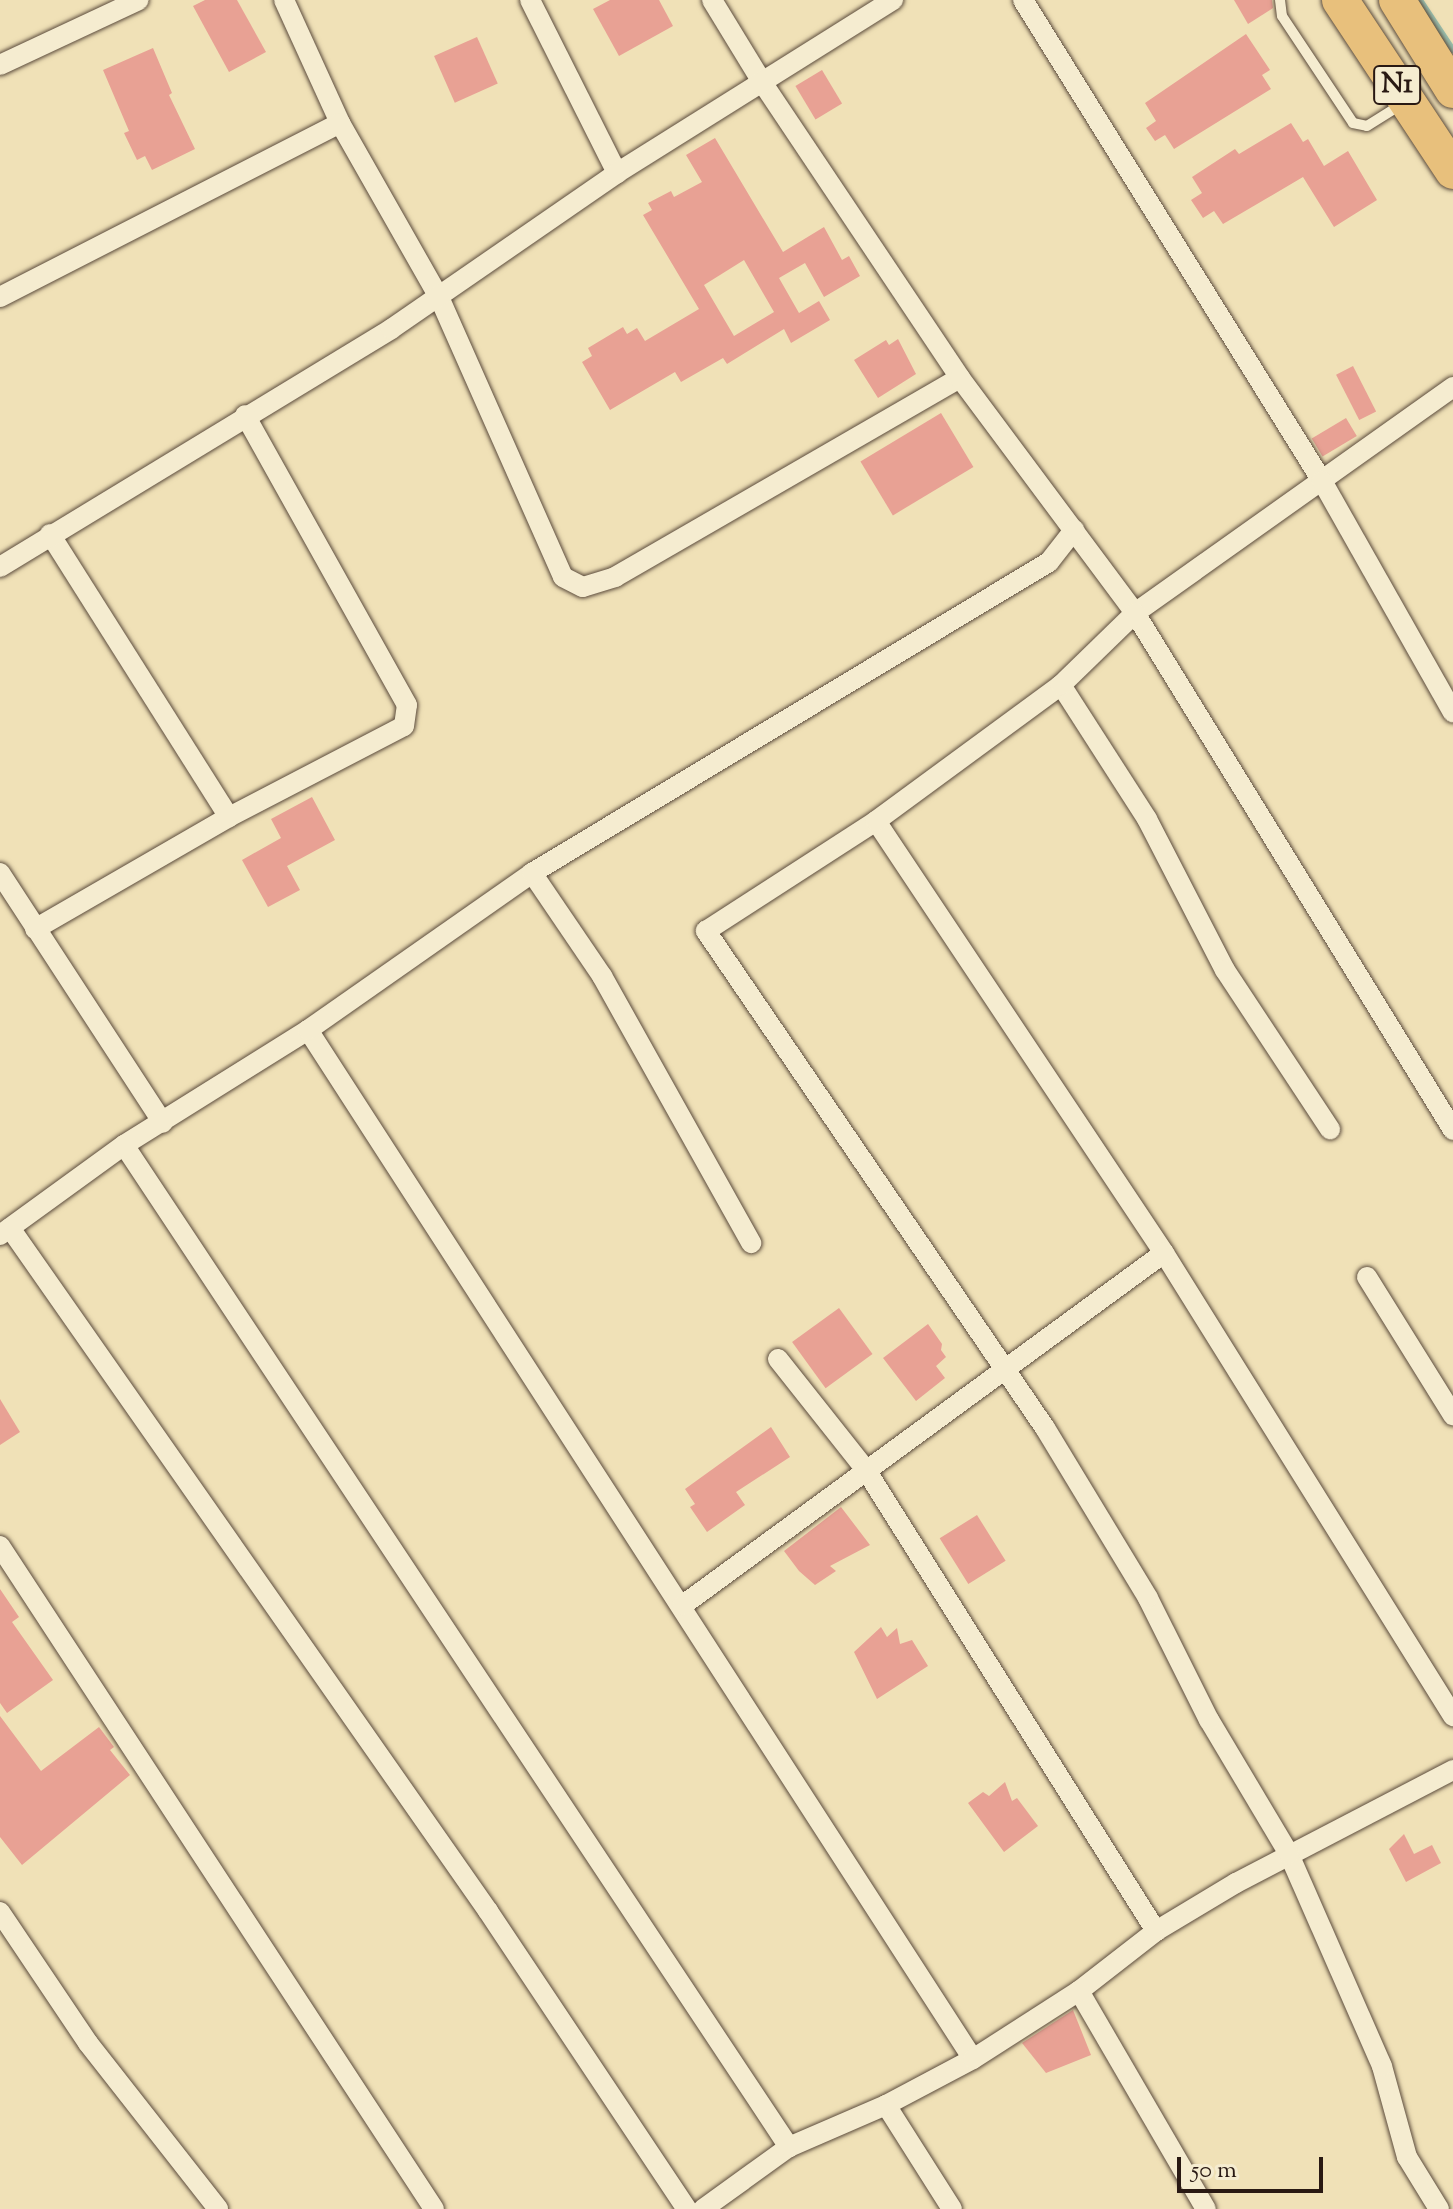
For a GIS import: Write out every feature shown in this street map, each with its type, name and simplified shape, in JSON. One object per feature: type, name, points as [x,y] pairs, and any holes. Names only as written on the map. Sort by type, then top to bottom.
[{"type":"highway","name":"N1","points":[[1340,0],[1453,171]]},
{"type":"highway","name":"N1","points":[[1397,0],[1453,90]]},
{"type":"street","points":[[0,65],[139,0]]},
{"type":"street","points":[[284,0],[340,123],[439,297],[563,577],[583,587],[615,577],[960,378]]},
{"type":"street","points":[[530,0],[617,173]]},
{"type":"street","points":[[712,0],[762,82],[960,378],[1135,613],[1453,1130]]},
{"type":"street","points":[[0,567],[439,297],[617,173],[893,0]]},
{"type":"street","points":[[1023,0],[1322,481],[1453,713]]},
{"type":"street","points":[[0,297],[340,123]]},
{"type":"street","points":[[1439,2209],[1407,2157],[1382,2066],[1289,1854],[1209,1720],[1148,1598],[1006,1370],[706,931],[876,821],[1061,685],[1135,613],[1453,387]]},
{"type":"street","points":[[35,929],[229,817],[404,726],[407,705],[245,415]]},
{"type":"street","points":[[687,2209],[488,1911],[5,1232],[124,1145],[308,1030],[532,873],[1013,586],[1049,562],[1074,530]]},
{"type":"street","points":[[50,534],[229,817]]},
{"type":"street","points":[[1061,685],[1147,819],[1225,970],[1330,1129]]},
{"type":"street","points":[[876,821],[1164,1253],[1453,1716]]},
{"type":"street","points":[[0,873],[163,1123]]},
{"type":"street","points":[[532,873],[602,976],[751,1243]]},
{"type":"street","points":[[308,1030],[683,1605],[973,2059]]},
{"type":"street","points":[[124,1145],[789,2147]]},
{"type":"street","points":[[683,1605],[1164,1253]]},
{"type":"street","points":[[1367,1277],[1453,1415]]},
{"type":"street","points":[[778,1359],[866,1470],[1156,1931]]},
{"type":"street","points":[[0,1546],[434,2209]]},
{"type":"street","points":[[703,2209],[789,2147],[886,2105],[973,2059],[1079,1991],[1156,1931],[1289,1854],[1453,1770]]},
{"type":"street","points":[[0,1912],[88,2043],[218,2209]]},
{"type":"street","points":[[1079,1991],[1206,2209]]},
{"type":"street","points":[[886,2105],[952,2209]]},
{"type":"lane","points":[[1280,0],[1282,16],[1353,123],[1367,126],[1407,100]]},
{"type":"building","points":[[205,0],[237,0],[266,52],[229,72],[193,6]]},
{"type":"building","points":[[610,0],[659,0],[673,26],[619,56],[593,9]]},
{"type":"building","points":[[1234,0],[1272,0],[1273,8],[1248,24]]},
{"type":"building","points":[[1246,34],[1270,70],[1262,75],[1271,89],[1174,149],[1165,135],[1155,141],[1146,128],[1156,121],[1145,103]]},
{"type":"building","points":[[477,37],[498,84],[455,103],[434,56]]},
{"type":"building","points":[[153,48],[172,93],[169,95],[195,149],[152,170],[145,156],[137,160],[124,133],[129,131],[103,70]]},
{"type":"building","points":[[822,70],[842,103],[816,119],[795,86]]},
{"type":"building","points":[[1291,123],[1303,142],[1308,139],[1324,166],[1348,151],[1377,200],[1334,227],[1303,177],[1223,224],[1214,211],[1203,218],[1191,200],[1202,193],[1192,177],[1235,149],[1239,154]]},
{"type":"building","points":[[715,138],[783,252],[824,227],[842,260],[849,256],[860,276],[824,297],[805,263],[779,278],[799,313],[819,301],[830,320],[791,343],[784,329],[727,364],[723,358],[681,382],[675,372],[610,410],[582,362],[592,356],[588,348],[623,327],[627,334],[637,328],[645,341],[699,309],[643,215],[652,210],[648,203],[671,191],[674,197],[702,182],[686,155]],"holes":[[[744,260],[774,312],[734,336],[704,285]]]},
{"type":"building","points":[[898,339],[916,374],[878,398],[854,360],[886,340],[889,345]]},
{"type":"building","points":[[1353,366],[1376,411],[1359,420],[1336,375]]},
{"type":"building","points":[[941,413],[973,467],[893,515],[860,461]]},
{"type":"building","points":[[1346,418],[1357,436],[1323,457],[1312,439]]},
{"type":"building","points":[[312,797],[335,840],[287,866],[300,890],[268,907],[242,860],[281,838],[271,819]]},
{"type":"building","points":[[839,1308],[873,1354],[826,1388],[792,1342]]},
{"type":"building","points":[[928,1324],[942,1344],[941,1350],[946,1357],[936,1366],[945,1378],[916,1401],[883,1358]]},
{"type":"building","points":[[0,1399],[20,1432],[0,1445]]},
{"type":"building","points":[[771,1427],[790,1457],[736,1492],[745,1505],[707,1532],[690,1507],[695,1504],[685,1489]]},
{"type":"building","points":[[841,1507],[870,1545],[830,1566],[836,1571],[815,1585],[784,1551]]},
{"type":"building","points":[[977,1515],[1006,1561],[968,1584],[940,1538]]},
{"type":"building","points":[[0,1589],[19,1617],[12,1622],[53,1680],[7,1713],[0,1703]]},
{"type":"building","points":[[881,1627],[887,1637],[897,1628],[900,1644],[912,1640],[928,1666],[877,1699],[854,1652]]},
{"type":"building","points":[[0,1716],[41,1771],[99,1727],[114,1747],[110,1750],[130,1775],[22,1865],[0,1837]]},
{"type":"building","points":[[1005,1782],[1012,1801],[1017,1798],[1038,1826],[1004,1852],[968,1803],[983,1792],[989,1796]]},
{"type":"building","points":[[1404,1834],[1414,1854],[1432,1845],[1441,1863],[1406,1882],[1389,1849]]},
{"type":"building","points":[[1073,2010],[1091,2055],[1046,2073],[1022,2043]]},
{"type":"waterway","points":[[1420,0],[1453,50]]}]
